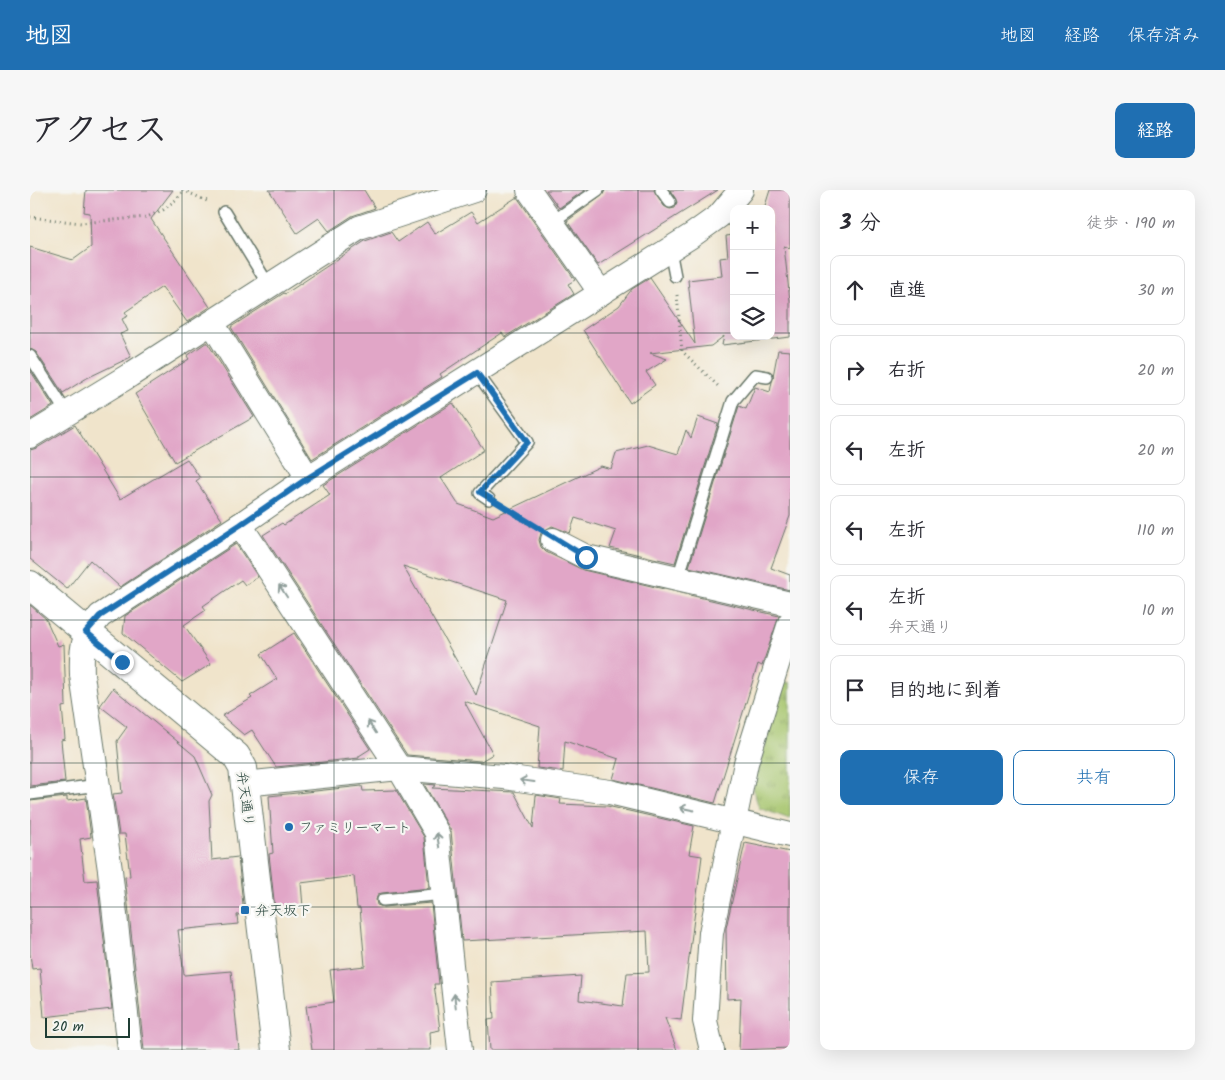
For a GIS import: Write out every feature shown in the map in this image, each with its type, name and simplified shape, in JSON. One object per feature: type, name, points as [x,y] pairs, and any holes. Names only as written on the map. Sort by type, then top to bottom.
[{"type":"street","points":[[30,436],[359,228],[474,190]]},
{"type":"street","points":[[530,190],[600,294]]},
{"type":"street","points":[[130,1050],[110,870],[82,675],[81,655],[86,632],[100,616],[240,525],[308,478],[670,250],[719,216],[741,190]]},
{"type":"street","points":[[212,322],[308,478]]},
{"type":"street","points":[[240,525],[398,768],[437,833],[460,1050]]},
{"type":"street","points":[[554,540],[586,557],[790,604]]},
{"type":"street","name":"弁天通り","points":[[30,585],[236,756],[243,768],[276,1050]]},
{"type":"street","points":[[712,1050],[705,1021],[711,933],[746,763],[790,623]]},
{"type":"street","points":[[245,784],[398,768],[504,778],[610,792],[790,834]]},
{"type":"lane","points":[[552,222],[598,190]]},
{"type":"lane","points":[[661,190],[670,202]]},
{"type":"lane","points":[[224,212],[269,286]]},
{"type":"lane","points":[[670,250],[675,276]]},
{"type":"lane","points":[[30,356],[66,412]]},
{"type":"lane","points":[[477,373],[527,442],[480,492],[489,499]]},
{"type":"lane","points":[[678,578],[733,401],[755,375],[767,377]]},
{"type":"lane","points":[[30,794],[98,786]]},
{"type":"lane","points":[[383,900],[444,894]]},
{"type":"path","points":[[30,216],[81,222],[147,217],[163,210],[183,190],[204,199],[224,212]]},
{"type":"path","points":[[675,276],[682,351],[733,401]]},
{"type":"path","points":[[489,499],[554,540]]},
{"type":"green space","points":[[783,681],[790,683],[790,819],[759,808],[753,788]]},
{"type":"building","points":[[86,190],[173,190],[151,219],[210,307],[187,322],[162,287],[125,312],[128,316],[122,319],[128,331],[120,334],[131,357],[87,378],[63,393],[36,352],[30,349],[30,247],[73,260],[91,247],[90,213],[84,212]]},
{"type":"building","points":[[269,190],[364,190],[375,208],[352,216],[329,231],[319,218],[297,233]]},
{"type":"building","points":[[546,190],[585,190],[559,208]]},
{"type":"building","points":[[605,190],[654,190],[664,206],[670,209],[675,208],[677,202],[670,190],[718,190],[598,265],[567,221],[602,196]]},
{"type":"building","points":[[770,190],[790,190],[790,248],[784,246],[790,301],[790,337],[775,339],[775,205],[765,205]]},
{"type":"building","points":[[517,197],[575,280],[568,284],[574,294],[505,337],[502,333],[440,374],[442,377],[312,459],[231,327],[365,241],[391,232],[398,242],[427,222],[435,234],[471,212],[478,222]]},
{"type":"building","points":[[726,236],[730,236],[730,340],[764,340],[722,345],[724,336],[711,346],[650,353],[667,359],[646,372],[655,385],[630,403],[583,330],[619,306],[632,289],[650,278],[695,344],[688,280],[722,276],[720,258],[728,257]]},
{"type":"building","points":[[207,342],[254,417],[175,462],[135,394],[189,359],[187,356]]},
{"type":"building","points":[[778,350],[790,351],[790,516],[771,568],[790,575],[790,590],[689,567],[739,406],[746,409],[755,387],[770,392]]},
{"type":"building","points":[[30,370],[53,406],[30,420]]},
{"type":"building","points":[[453,403],[484,450],[441,478],[458,504],[493,517],[601,466],[611,469],[616,453],[648,445],[678,454],[686,430],[691,438],[698,417],[718,424],[675,563],[610,548],[616,531],[575,518],[570,533],[552,526],[541,533],[539,540],[541,547],[546,552],[583,570],[779,616],[762,666],[758,664],[715,803],[613,779],[619,759],[565,741],[563,771],[537,768],[540,726],[464,701],[493,754],[481,761],[407,755],[263,535],[282,523],[284,525],[330,495],[323,485]],"holes":[[[403,566],[507,600],[476,695]]]},
{"type":"building","points":[[75,425],[120,499],[187,459],[200,478],[196,481],[222,520],[120,587],[90,560],[67,589],[30,559],[30,450],[37,448]]},
{"type":"building","points":[[236,544],[258,577],[245,585],[241,580],[203,606],[206,610],[184,625],[211,664],[182,682],[123,633],[125,616]]},
{"type":"building","points":[[30,605],[46,619],[58,646],[64,644],[66,706],[62,707],[65,739],[61,740],[65,782],[30,786]]},
{"type":"building","points":[[294,633],[370,749],[359,756],[359,758],[276,767],[252,730],[244,735],[222,716],[252,698],[250,696],[277,679],[261,654]]},
{"type":"building","points":[[113,688],[195,756],[212,795],[209,801],[212,860],[238,857],[244,914],[237,915],[238,924],[178,930],[184,975],[231,971],[239,1050],[144,1050],[125,877],[130,876],[125,834],[119,834],[113,794],[122,793],[117,741],[127,727],[100,706]]},
{"type":"building","points":[[424,784],[436,785],[432,788],[514,792],[533,828],[536,795],[561,799],[560,804],[607,806],[694,826],[689,854],[702,856],[681,1020],[665,1018],[677,1050],[490,1050],[488,1020],[494,1019],[492,982],[581,976],[579,1000],[623,1006],[627,973],[649,972],[647,931],[462,941],[451,831]]},
{"type":"building","points":[[362,786],[363,791],[396,790],[424,837],[429,888],[382,893],[378,894],[376,900],[377,905],[383,907],[431,903],[439,984],[434,984],[440,1030],[430,1032],[431,1050],[312,1050],[306,1006],[334,1002],[330,970],[365,966],[360,908],[357,908],[354,876],[301,883],[303,907],[275,910],[269,854],[273,853],[269,796]]},
{"type":"building","points":[[67,797],[67,801],[86,798],[91,837],[80,839],[85,881],[97,880],[112,1009],[44,1017],[40,968],[32,969],[30,954],[30,801]]},
{"type":"building","points":[[745,843],[790,852],[790,1048],[739,1050],[741,998],[727,999],[726,928]]},
{"type":"place","name":"ファミリーマート","points":[[289,827]]},
{"type":"place","name":"弁天坂下","points":[[245,910]]},
{"type":"route","points":[[122,662],[86,632],[100,616],[240,525],[308,478],[477,373],[527,442],[480,492],[554,540],[586,557]]}]
